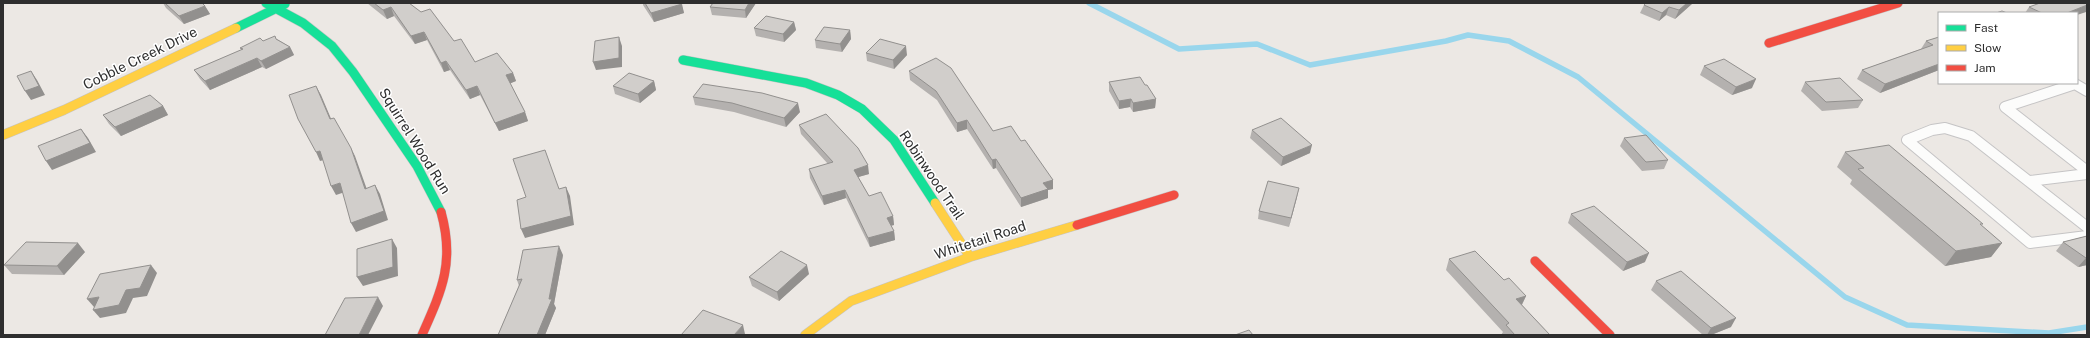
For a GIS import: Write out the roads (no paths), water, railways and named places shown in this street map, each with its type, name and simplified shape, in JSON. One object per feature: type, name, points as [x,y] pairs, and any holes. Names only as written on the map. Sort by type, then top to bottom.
[{"type":"street","name":"Squirrel Wood Run","points":[[266,3],[303,23],[332,46],[353,72],[417,166],[440,208],[448,231],[448,262],[442,290],[422,335]]},
{"type":"street","name":"Cobble Creek Drive","points":[[3,135],[64,110],[287,3]]},
{"type":"street","points":[[1769,43],[1898,3]]},
{"type":"street","name":"Robinwood Trail","points":[[683,60],[770,75],[806,83],[838,95],[862,109],[894,140],[970,257]]},
{"type":"street","name":"Whitetail Road","points":[[805,335],[852,301],[970,257],[1174,195]]},
{"type":"street","points":[[1535,261],[1610,335]]},
{"type":"lane","points":[[2087,91],[2075,84],[2005,107],[2087,171]]},
{"type":"lane","points":[[2087,227],[1972,136],[1943,126],[1907,140],[2030,243],[2087,236]]},
{"type":"lane","points":[[2030,181],[2087,174]]},
{"type":"waterway","points":[[1089,3],[1179,49],[1257,44],[1310,65],[1446,41],[1468,35],[1509,41],[1578,77],[1845,297],[1907,325],[2049,333],[2087,327]]}]
